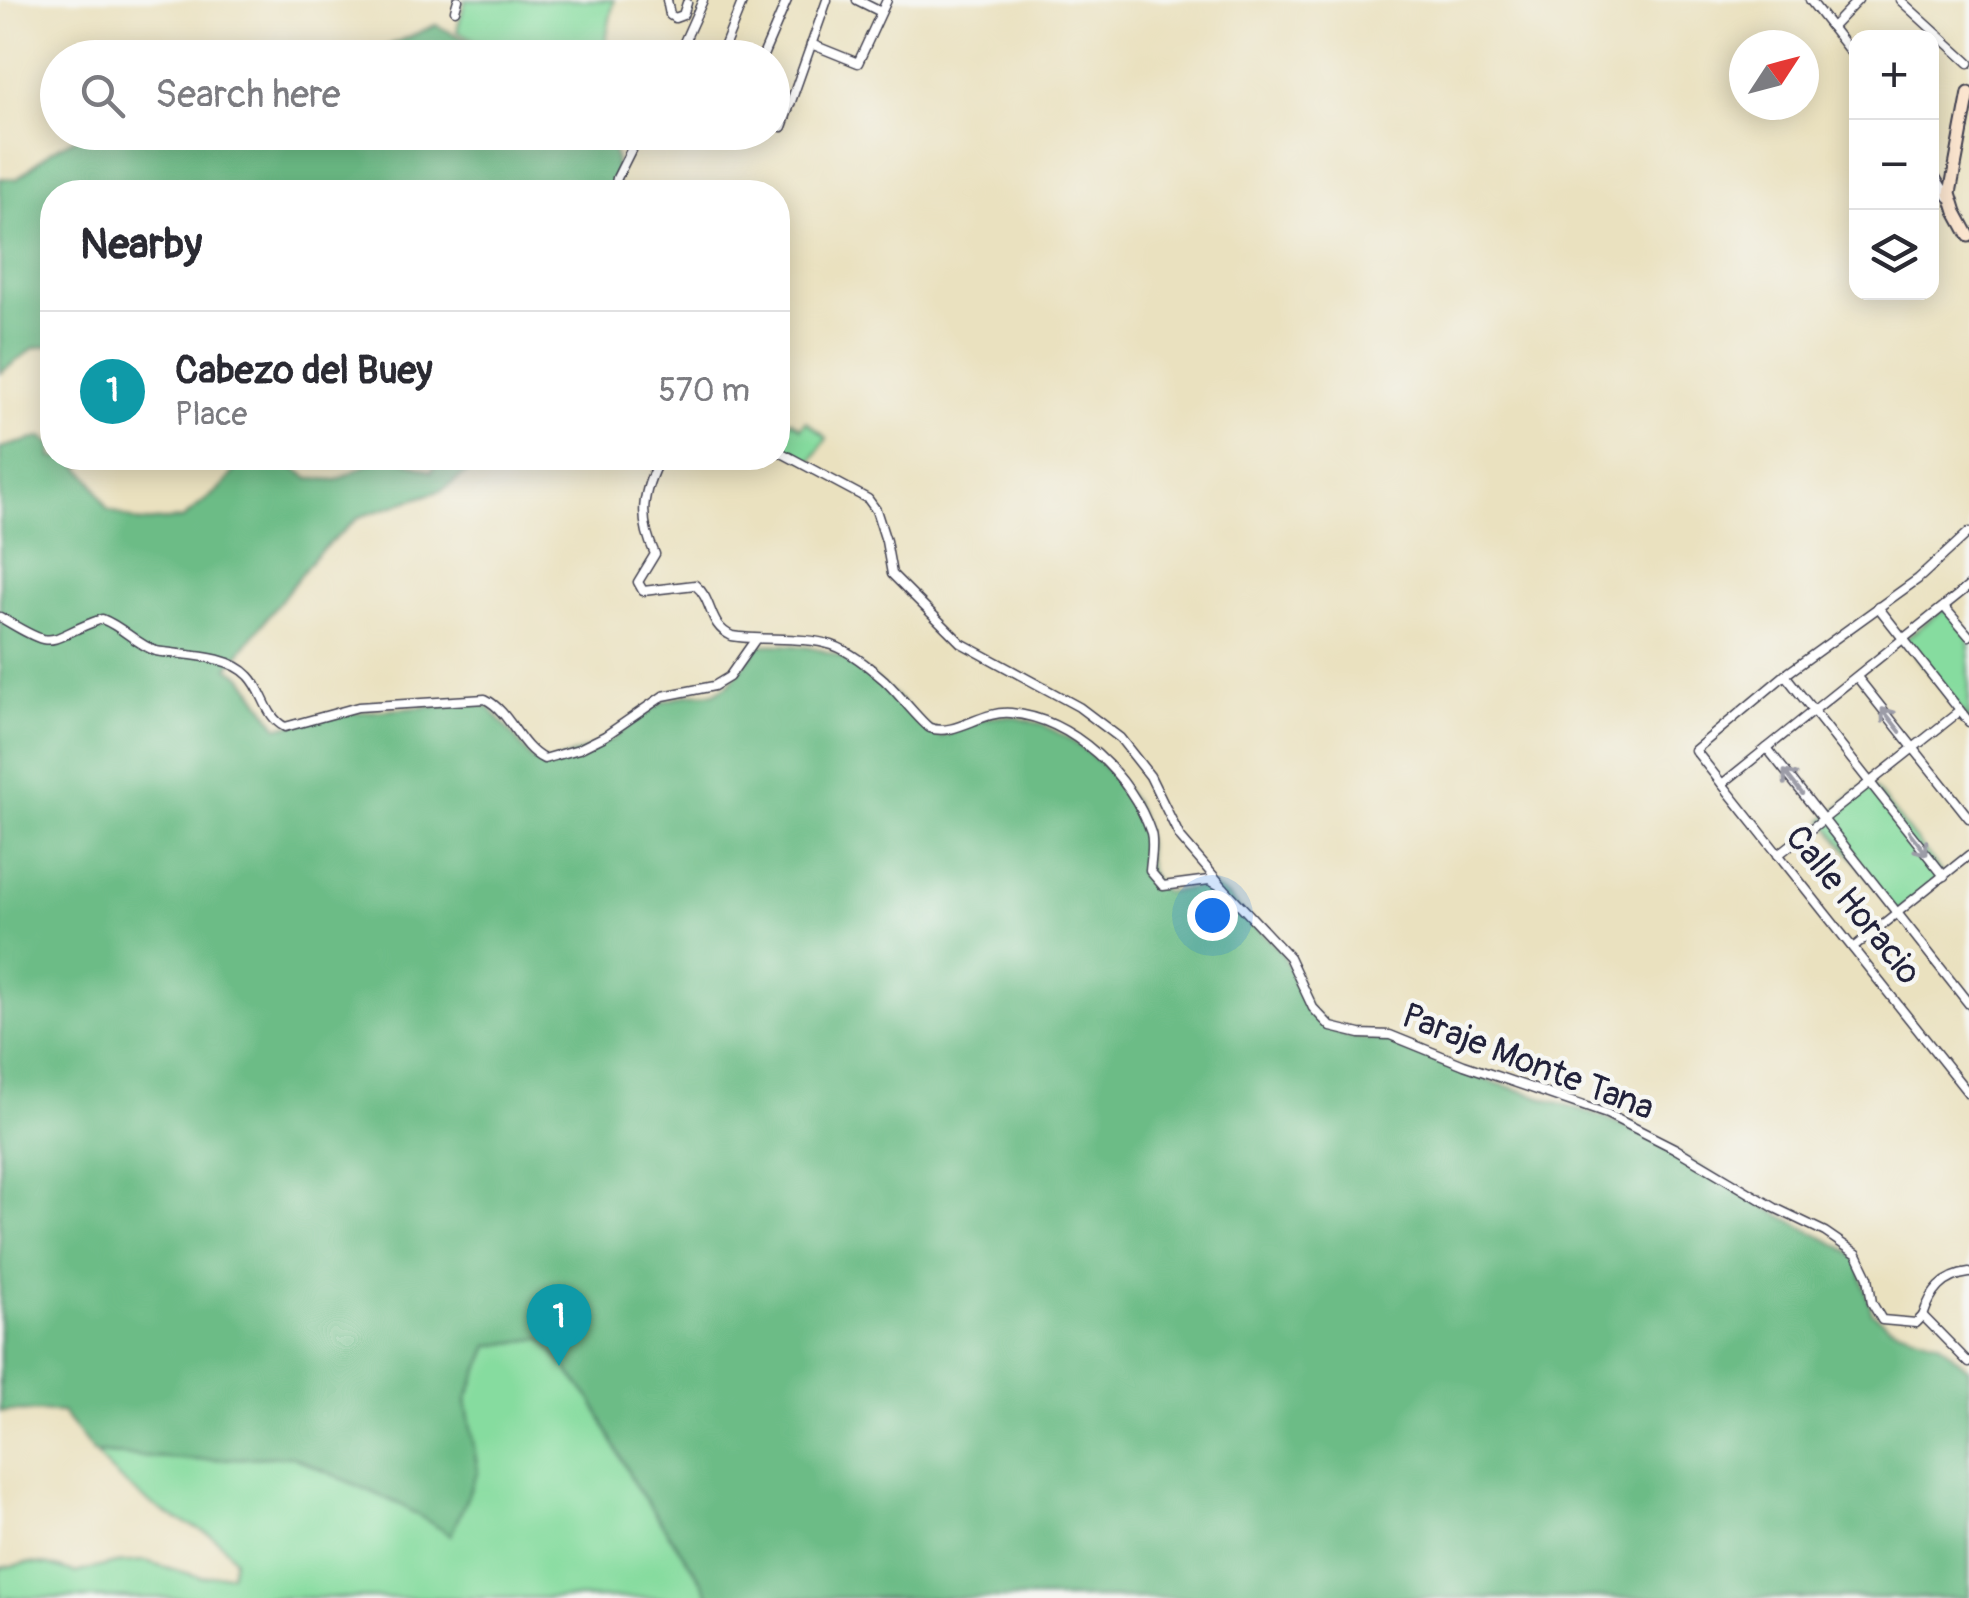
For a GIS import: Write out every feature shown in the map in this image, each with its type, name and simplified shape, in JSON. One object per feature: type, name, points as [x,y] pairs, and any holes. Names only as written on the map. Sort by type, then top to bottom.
[{"type":"main road","points":[[1969,93],[1950,186],[1951,200],[1969,236]]},
{"type":"street","points":[[668,0],[670,15],[691,29]]},
{"type":"street","points":[[727,40],[744,0]]},
{"type":"street","points":[[770,40],[787,0]]},
{"type":"street","points":[[790,103],[826,0]]},
{"type":"street","points":[[857,0],[881,12]]},
{"type":"street","points":[[811,44],[858,62],[887,0]]},
{"type":"street","points":[[1810,0],[1849,49]]},
{"type":"street","points":[[1832,27],[1858,0]]},
{"type":"street","points":[[1900,0],[1969,63]]},
{"type":"street","points":[[679,18],[686,2],[692,6],[702,2]]},
{"type":"street","points":[[686,40],[702,2]]},
{"type":"street","points":[[617,180],[631,150]]},
{"type":"street","points":[[1939,182],[1951,200]]},
{"type":"street","name":"Paraje Monte Tana","points":[[790,457],[868,499],[876,510],[886,541],[892,574],[960,643],[1079,707],[1120,738],[1150,776],[1180,837],[1289,956],[1313,1008],[1331,1027],[1360,1034],[1390,1035],[1464,1066],[1608,1114],[1825,1232],[1858,1254],[1868,1277],[1872,1303],[1882,1320],[1916,1323],[1923,1316]]},
{"type":"street","points":[[655,470],[643,517],[644,532],[655,554],[638,582],[643,591],[695,585],[702,591],[718,628],[732,636],[832,645],[867,665],[903,696],[925,726],[945,732],[976,718],[1010,713],[1050,724],[1079,740],[1117,774],[1152,837],[1150,871],[1163,886],[1208,880],[1224,888]]},
{"type":"street","points":[[1944,876],[1785,675],[1918,579],[1969,532]]},
{"type":"street","points":[[1722,784],[1969,586]]},
{"type":"street","points":[[1878,607],[1969,722]]},
{"type":"street","points":[[1945,608],[1969,636]]},
{"type":"street","points":[[0,618],[46,642],[102,620],[115,624],[146,648],[238,668],[252,680],[274,720],[285,727],[358,707],[485,699],[494,704],[525,744],[544,759],[605,736],[663,696],[714,686],[729,677],[756,640]]},
{"type":"street","name":"Calle Horacio","points":[[1785,675],[1695,750],[1969,1094]]},
{"type":"street","points":[[1857,677],[1969,818]]},
{"type":"street","points":[[1778,855],[1960,711]]},
{"type":"street","points":[[1767,748],[1969,1004]]},
{"type":"street","points":[[1853,948],[1969,855]]},
{"type":"street","points":[[1969,1273],[1952,1275],[1928,1300],[1923,1316],[1969,1363]]},
{"type":"green space","points":[[465,0],[614,0],[606,40],[475,40],[457,31]]},
{"type":"green space","points":[[436,25],[466,40],[402,40]]},
{"type":"green space","points":[[612,150],[617,180],[40,180],[40,347],[0,373],[0,178],[17,179],[51,151]]},
{"type":"green space","points":[[806,421],[827,438],[811,462],[790,452],[790,422],[801,428]]},
{"type":"green space","points":[[40,438],[40,470],[82,470],[107,509],[139,522],[182,519],[222,487],[234,470],[297,470],[308,478],[337,480],[356,470],[471,470],[442,490],[359,517],[315,556],[228,668],[242,676],[278,727],[350,713],[475,703],[490,708],[534,761],[548,764],[613,739],[665,701],[714,693],[729,684],[760,645],[781,645],[817,649],[848,661],[878,681],[940,737],[983,719],[1006,716],[1054,730],[1078,744],[1118,781],[1133,801],[1145,832],[1149,867],[1165,892],[1211,886],[1228,897],[1282,952],[1310,1010],[1337,1032],[1348,1037],[1396,1041],[1462,1072],[1604,1117],[1657,1141],[1776,1213],[1845,1249],[1857,1260],[1872,1312],[1889,1326],[1938,1342],[1969,1369],[1969,1598],[710,1598],[633,1482],[593,1402],[542,1338],[489,1346],[466,1400],[478,1471],[451,1535],[399,1504],[291,1456],[198,1460],[94,1453],[62,1412],[0,1411],[0,448]]},
{"type":"green space","points":[[1945,608],[1969,636],[1969,722],[1904,640]]},
{"type":"green space","points":[[1870,782],[1944,876],[1897,913],[1823,820]]},
{"type":"green space","points":[[542,1338],[593,1402],[633,1482],[710,1598],[0,1598],[0,1568],[27,1563],[75,1573],[145,1561],[201,1577],[231,1574],[234,1559],[219,1541],[148,1502],[94,1453],[198,1460],[291,1456],[399,1504],[451,1534],[478,1471],[466,1400],[489,1346]]},
{"type":"place","name":"Cabezo del Buey","points":[[559,1366]]}]
